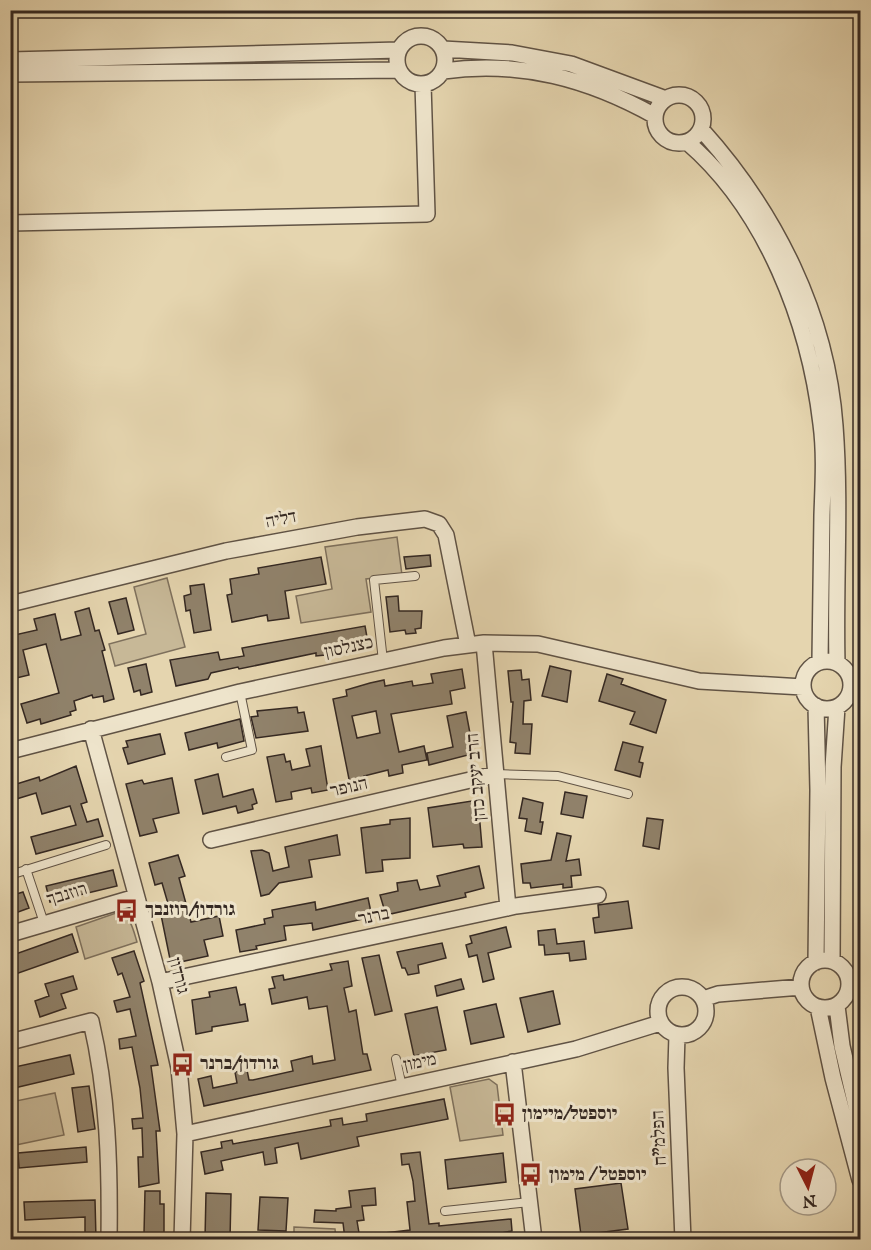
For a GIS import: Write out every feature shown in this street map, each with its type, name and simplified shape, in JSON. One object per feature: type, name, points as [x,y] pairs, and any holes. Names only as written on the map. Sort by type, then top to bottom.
[{"type":"street","points":[[419,36],[433,39],[443,49],[446,62],[443,71],[433,81],[423,84],[410,81],[399,70],[399,50],[406,42],[419,36]]},
{"type":"street","points":[[443,49],[512,53],[571,64],[666,99]]},
{"type":"street","points":[[10,60],[399,50]]},
{"type":"street","points":[[443,71],[467,67],[508,68],[568,78],[594,85],[655,116]]},
{"type":"street","points":[[10,74],[399,70]]},
{"type":"street","points":[[10,223],[427,214],[423,84]]},
{"type":"street","points":[[701,129],[687,142],[677,143],[664,138],[658,130],[655,116],[658,107],[666,99],[681,95],[694,100],[702,111],[701,129],[742,177],[772,224],[806,298],[826,361],[835,424],[837,467],[837,663]]},
{"type":"street","points":[[687,142],[720,174],[750,216],[789,294],[805,342],[822,425],[820,662]]},
{"type":"street","name":"דליה","points":[[10,604],[251,546],[357,527],[425,519],[439,524],[446,536],[468,645]]},
{"type":"street","name":"כצנלסון","points":[[10,751],[240,692],[383,661],[484,643],[538,644],[699,681],[803,687]]},
{"type":"street","name":"הרב יעקב כהן","points":[[484,643],[508,908]]},
{"type":"street","points":[[820,662],[837,663],[846,669],[852,682],[849,696],[837,707],[825,709],[816,706],[806,697],[803,687],[806,674],[820,662]]},
{"type":"street","points":[[816,706],[818,790],[816,962]]},
{"type":"street","points":[[832,961],[834,767],[837,707]]},
{"type":"street","name":"גורדון","points":[[91,729],[160,982],[178,1068],[185,1134],[182,1239]]},
{"type":"street","name":"הנופר","points":[[211,840],[496,774]]},
{"type":"street","name":"ברנר","points":[[160,982],[508,908],[598,895]]},
{"type":"street","name":"רוזנבך","points":[[10,934],[136,897]]},
{"type":"street","points":[[832,961],[844,968],[850,981],[847,995],[837,1006],[818,1007],[807,1000],[801,987],[804,973],[816,962],[832,961]]},
{"type":"street","points":[[689,987],[703,999],[706,1013],[701,1026],[689,1034],[677,1035],[666,1030],[660,1023],[658,1004],[670,989],[689,987]]},
{"type":"street","points":[[703,999],[718,994],[801,987]]},
{"type":"street","points":[[837,1006],[842,1046],[861,1123]]},
{"type":"street","points":[[818,1007],[833,1078],[861,1180]]},
{"type":"street","points":[[10,1042],[91,1021],[100,1063],[108,1127],[109,1239]]},
{"type":"street","name":"מימון","points":[[185,1134],[576,1049],[660,1023]]},
{"type":"street","name":"הפלמ\"ח","points":[[677,1035],[676,1068],[683,1239]]},
{"type":"street","points":[[513,1062],[534,1239]]},
{"type":"lane","points":[[383,661],[374,580],[415,576]]},
{"type":"lane","points":[[226,757],[252,750],[240,692]]},
{"type":"lane","points":[[496,774],[558,776],[627,794]]},
{"type":"lane","points":[[10,875],[106,844]]},
{"type":"lane","points":[[26,869],[44,923]]},
{"type":"lane","points":[[396,1059],[402,1087]]},
{"type":"lane","points":[[445,1211],[530,1202]]},
{"type":"shaded area","points":[[397,537],[402,575],[366,579],[371,612],[301,623],[296,596],[332,589],[325,547]]},
{"type":"shaded area","points":[[167,578],[185,647],[115,666],[109,644],[146,634],[134,587]]},
{"type":"shaded area","points":[[116,913],[128,920],[137,942],[85,959],[76,927]]},
{"type":"shaded area","points":[[489,1079],[497,1085],[503,1135],[460,1141],[450,1087]]},
{"type":"shaded area","points":[[55,1093],[64,1135],[11,1146],[11,1102]]},
{"type":"shaded area","points":[[294,1227],[335,1229],[336,1239],[294,1239]]},
{"type":"building","points":[[430,555],[431,566],[406,569],[404,557]]},
{"type":"building","points":[[321,557],[326,584],[285,591],[289,618],[268,621],[267,615],[232,622],[227,595],[232,594],[230,579],[259,574],[258,568]]},
{"type":"building","points":[[204,584],[211,630],[194,633],[190,610],[186,611],[184,596],[191,594],[190,586]]},
{"type":"building","points":[[398,596],[399,611],[422,611],[421,628],[415,629],[416,633],[406,634],[405,630],[390,632],[386,597]]},
{"type":"building","points":[[126,598],[134,630],[118,634],[109,602]]},
{"type":"building","points":[[89,608],[95,631],[99,630],[105,650],[102,651],[114,699],[104,702],[103,696],[93,698],[92,695],[74,701],[76,710],[70,712],[71,715],[41,724],[40,719],[27,723],[21,704],[59,693],[46,644],[23,650],[29,675],[12,679],[10,636],[37,630],[34,619],[55,614],[61,640],[81,635],[75,612]]},
{"type":"building","points":[[365,626],[368,643],[325,650],[325,655],[316,656],[316,653],[211,673],[208,679],[176,686],[170,660],[218,652],[220,660],[244,656],[242,648]]},
{"type":"building","points":[[146,664],[152,692],[141,695],[140,690],[134,692],[128,668]]},
{"type":"building","points":[[550,666],[571,671],[567,702],[542,696]]},
{"type":"building","points":[[462,669],[465,688],[450,691],[452,704],[391,714],[399,752],[424,746],[427,760],[402,765],[403,773],[389,776],[388,770],[364,776],[365,780],[350,784],[333,699],[347,696],[346,690],[384,680],[385,686],[412,681],[413,686],[433,683],[431,674]],"holes":[[[376,711],[380,733],[357,738],[352,716]]]},
{"type":"building","points":[[521,670],[522,680],[529,679],[531,700],[524,701],[523,724],[532,724],[530,754],[515,753],[516,743],[510,742],[513,702],[511,702],[508,671]]},
{"type":"building","points":[[607,674],[623,679],[621,684],[666,700],[656,733],[630,724],[635,712],[599,701]]},
{"type":"building","points":[[297,707],[298,713],[304,712],[308,731],[256,738],[251,717],[258,716],[257,711]]},
{"type":"building","points":[[466,712],[472,744],[467,745],[468,755],[429,765],[427,753],[453,747],[447,716]]},
{"type":"building","points":[[240,719],[244,741],[218,748],[217,743],[189,750],[185,733]]},
{"type":"building","points":[[160,734],[165,754],[128,764],[123,748],[128,747],[126,741]]},
{"type":"building","points":[[623,742],[643,747],[639,762],[643,763],[640,777],[615,770]]},
{"type":"building","points":[[321,746],[328,790],[312,793],[311,788],[291,792],[292,799],[276,802],[267,757],[284,754],[286,762],[290,761],[292,770],[310,766],[306,749]]},
{"type":"building","points":[[76,766],[87,802],[81,804],[87,822],[98,819],[103,836],[36,854],[31,837],[76,825],[70,806],[42,814],[36,793],[10,801],[10,786],[39,777],[40,781]]},
{"type":"building","points":[[218,774],[223,797],[253,789],[257,803],[252,805],[253,809],[238,813],[236,806],[203,814],[195,780]]},
{"type":"building","points":[[172,778],[179,813],[153,819],[157,832],[140,836],[126,784],[142,780],[144,784]]},
{"type":"building","points":[[565,792],[587,796],[583,818],[561,814]]},
{"type":"building","points":[[523,798],[543,803],[541,834],[525,831],[527,819],[519,818]]},
{"type":"building","points":[[478,800],[482,847],[464,848],[463,844],[433,847],[428,808]]},
{"type":"building","points":[[410,818],[410,858],[382,860],[383,871],[366,873],[361,828],[390,824],[390,820]]},
{"type":"building","points":[[647,818],[663,820],[659,849],[643,846]]},
{"type":"building","points":[[557,833],[571,836],[566,861],[579,859],[581,875],[571,876],[572,887],[563,888],[563,884],[531,888],[530,883],[523,883],[521,864],[551,860]]},
{"type":"building","points":[[337,835],[340,855],[309,860],[312,877],[279,883],[269,894],[261,896],[251,851],[262,850],[269,853],[273,871],[289,867],[285,847]]},
{"type":"building","points":[[178,855],[185,876],[179,878],[191,922],[219,916],[223,936],[204,940],[208,956],[171,964],[160,910],[169,907],[162,883],[155,885],[149,863]]},
{"type":"building","points":[[479,866],[484,888],[465,893],[466,897],[386,915],[380,895],[398,891],[397,883],[417,880],[420,890],[440,886],[437,876]]},
{"type":"building","points":[[113,870],[117,886],[50,902],[46,886]]},
{"type":"building","points":[[23,892],[29,908],[10,915],[10,896]]},
{"type":"building","points":[[368,898],[372,917],[313,930],[312,923],[284,926],[286,940],[240,952],[236,930],[265,924],[264,919],[273,917],[272,910],[315,902],[316,910]]},
{"type":"building","points":[[628,901],[632,928],[595,933],[593,918],[599,917],[598,905]]},
{"type":"building","points":[[506,927],[511,947],[488,953],[494,979],[483,982],[477,955],[469,957],[466,945],[472,943],[470,936]]},
{"type":"building","points":[[555,929],[557,944],[584,941],[586,959],[570,961],[569,953],[545,955],[544,945],[539,945],[538,931]]},
{"type":"building","points":[[72,934],[78,952],[10,976],[10,956]]},
{"type":"building","points":[[442,943],[446,958],[418,965],[419,973],[408,975],[405,968],[402,968],[397,952]]},
{"type":"building","points":[[134,951],[144,981],[140,983],[158,1065],[151,1066],[160,1131],[156,1131],[159,1183],[139,1187],[138,1157],[143,1157],[142,1128],[133,1129],[132,1119],[143,1118],[140,1088],[132,1047],[120,1049],[119,1039],[136,1036],[130,1009],[117,1012],[114,1001],[130,997],[122,973],[118,975],[112,958]]},
{"type":"building","points":[[379,955],[392,1011],[375,1015],[362,958]]},
{"type":"building","points":[[348,961],[352,986],[344,988],[349,1012],[356,1010],[363,1054],[367,1054],[371,1070],[204,1106],[198,1079],[211,1076],[213,1088],[237,1083],[235,1072],[247,1070],[249,1080],[253,1080],[293,1071],[291,1061],[312,1056],[313,1064],[335,1060],[327,1006],[309,1009],[307,997],[272,1004],[269,989],[275,988],[272,977],[283,975],[284,980],[332,970],[330,964]]},
{"type":"building","points":[[73,976],[77,989],[61,994],[66,1008],[40,1017],[35,1001],[49,996],[45,984]]},
{"type":"building","points":[[461,979],[464,989],[437,996],[435,986]]},
{"type":"building","points":[[236,987],[240,1005],[245,1004],[248,1021],[212,1027],[212,1031],[196,1034],[192,1000],[210,997],[209,992]]},
{"type":"building","points":[[553,991],[560,1024],[528,1032],[520,998]]},
{"type":"building","points":[[496,1004],[504,1037],[471,1044],[464,1011]]},
{"type":"building","points":[[437,1007],[446,1050],[414,1056],[405,1014]]},
{"type":"building","points":[[70,1055],[74,1074],[10,1089],[10,1068]]},
{"type":"building","points":[[89,1086],[95,1129],[78,1132],[72,1088]]},
{"type":"building","points":[[444,1099],[448,1119],[357,1137],[359,1146],[301,1159],[298,1143],[275,1148],[277,1163],[265,1165],[263,1152],[221,1161],[223,1170],[205,1174],[201,1152],[222,1148],[221,1142],[232,1140],[233,1144],[331,1126],[330,1120],[342,1118],[343,1125],[367,1121],[366,1114]]},
{"type":"building","points":[[86,1147],[87,1162],[19,1168],[18,1153]]},
{"type":"building","points":[[420,1152],[429,1224],[439,1223],[439,1226],[511,1219],[512,1231],[501,1233],[502,1239],[489,1239],[488,1235],[464,1239],[385,1239],[385,1233],[410,1230],[407,1202],[415,1201],[413,1181],[409,1164],[402,1165],[401,1154]]},
{"type":"building","points":[[503,1153],[506,1182],[448,1189],[445,1160]]},
{"type":"building","points":[[621,1183],[628,1229],[581,1235],[575,1189]]},
{"type":"building","points":[[375,1188],[376,1205],[362,1206],[364,1220],[357,1221],[360,1239],[345,1239],[343,1223],[314,1222],[315,1210],[336,1211],[336,1209],[351,1207],[349,1191]]},
{"type":"building","points":[[145,1191],[160,1191],[160,1204],[164,1204],[164,1234],[144,1234]]},
{"type":"building","points":[[206,1193],[231,1194],[230,1239],[205,1239]]},
{"type":"building","points":[[260,1197],[288,1198],[286,1231],[258,1230]]},
{"type":"building","points":[[95,1200],[96,1239],[85,1239],[85,1217],[25,1220],[24,1202]]},
{"type":"place","name":"גורדון/רוזנבך","points":[[127,910]]},
{"type":"place","name":"גורדון/ברנר","points":[[182,1064]]},
{"type":"place","name":"יוספטל/מיימון","points":[[504,1114]]},
{"type":"place","name":"יוספטל / מימון","points":[[531,1175]]}]
